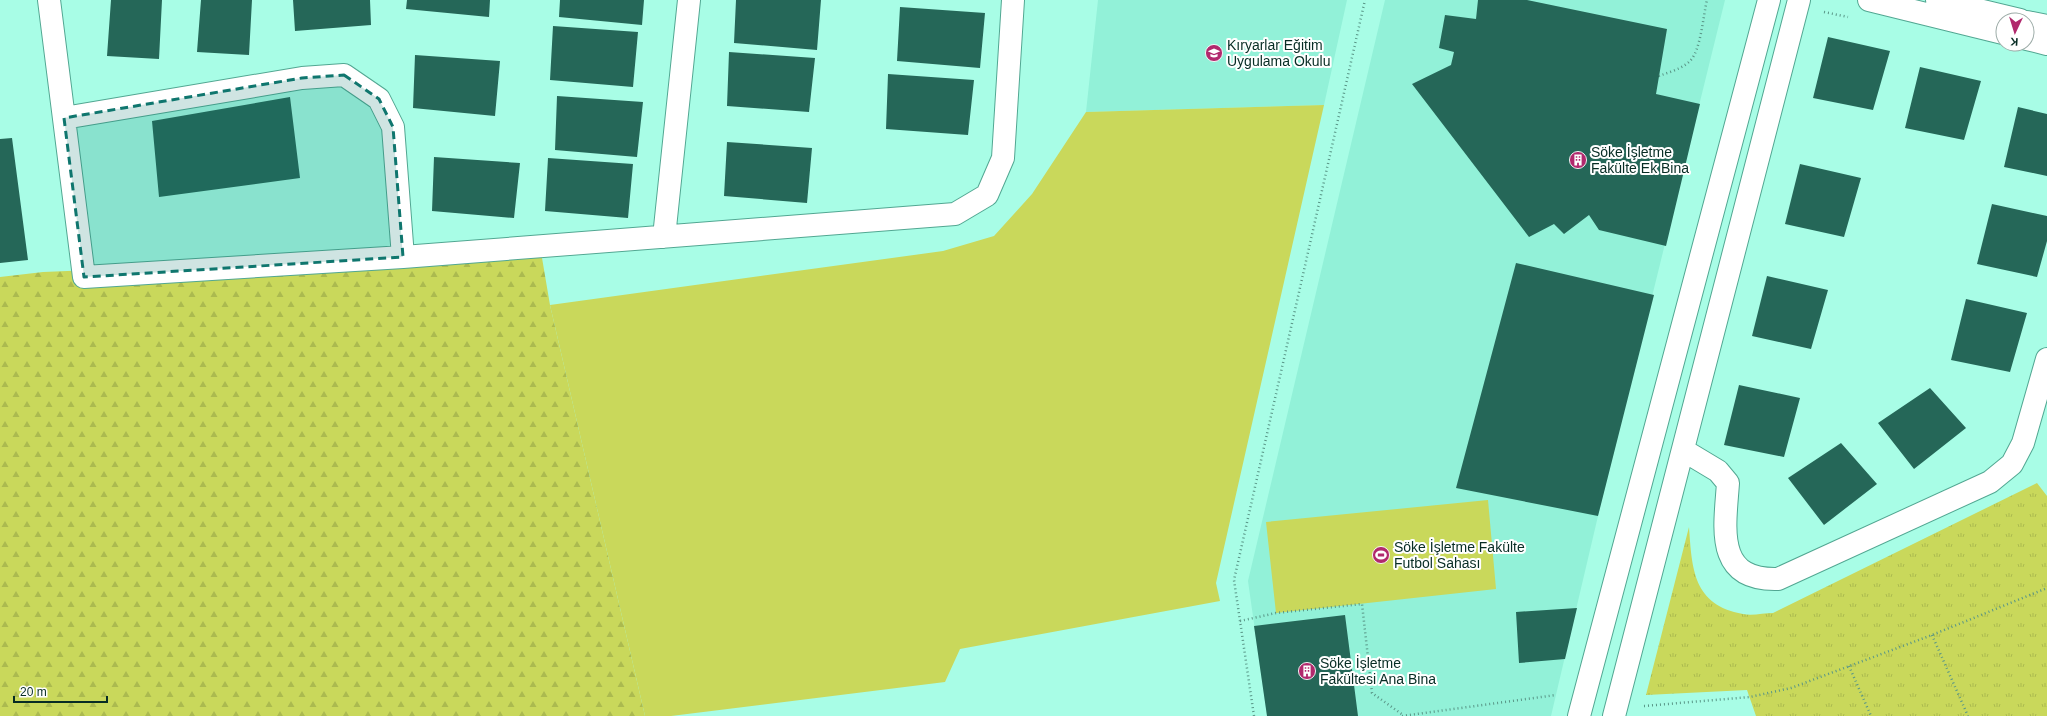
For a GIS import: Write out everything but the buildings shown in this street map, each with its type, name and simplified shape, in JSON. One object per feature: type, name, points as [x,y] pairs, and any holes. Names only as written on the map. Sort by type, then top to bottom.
[{"type":"street","points":[[49,0],[84,277],[403,257],[955,214],[987,195],[1003,158],[1013,0]]},
{"type":"street","points":[[664,236],[689,0]]},
{"type":"street","points":[[1582,707],[1769,0]]},
{"type":"street","points":[[1616,710],[1799,0]]},
{"type":"street","points":[[1869,0],[1995,31]]},
{"type":"street","points":[[1937,0],[1995,14]]},
{"type":"street","points":[[2035,24],[2047,26]]},
{"type":"street","points":[[2035,41],[2047,44]]},
{"type":"street","points":[[64,118],[302,78],[344,75],[379,99],[392,127],[403,257]]},
{"type":"street","points":[[1683,450],[1718,471],[1728,483],[1724,531],[1726,544],[1737,565],[1745,572],[1756,577],[1778,579],[1990,482],[2012,464],[2023,443],[2047,359]]},
{"type":"path","points":[[1254,716],[1234,580],[1365,0]]},
{"type":"path","points":[[1659,76],[1680,68],[1690,61],[1695,54],[1706,0]]},
{"type":"path","points":[[1616,710],[1642,706],[1750,697],[1791,688],[1932,635],[2047,588]]},
{"type":"path","points":[[1240,621],[1276,614],[1362,604],[1372,692],[1402,715],[1556,695],[1582,707]]},
{"type":"path","points":[[1932,635],[1968,716]]},
{"type":"path","points":[[1849,666],[1871,716]]},
{"type":"highlighted area","points":[[344,75],[379,99],[393,127],[403,257],[84,277],[64,118],[302,78]]},
{"type":"shaded area","name":"Kıryarlar Eğitim Uygulama Okulu","points":[[1098,0],[1347,0],[1324,105],[1086,112]]},
{"type":"shaded area","points":[[1385,0],[1725,0],[1598,516],[1551,716],[1267,716],[1248,581]]},
{"type":"green space","points":[[1324,105],[1216,583],[1220,601],[960,649],[945,682],[671,716],[645,716],[550,305],[943,251],[994,236],[1032,194],[1086,112]]},
{"type":"green space","points":[[540,246],[550,305],[645,716],[0,716],[0,277],[43,272],[403,257]]},
{"type":"green space","points":[[2037,483],[2047,496],[2047,716],[1756,716],[1747,690],[1646,695],[1689,527],[1694,571],[1698,583],[1705,594],[1714,603],[1726,609],[1743,614],[1754,615],[1773,613]]},
{"type":"green space","name":"Söke İşletme Fakülte Futbol Sahası","points":[[1488,500],[1496,589],[1276,613],[1266,522]]},
{"type":"place","name":"Kıryarlar Eğitim Uygulama Okulu","points":[[1214,53]]},
{"type":"place","name":"Söke İşletme Fakülte Ek Bina","points":[[1578,160]]},
{"type":"place","name":"Söke İşletme Fakülte Futbol Sahası","points":[[1381,555]]},
{"type":"place","name":"Söke İşletme Fakültesi Ana Bina","points":[[1307,671]]}]
